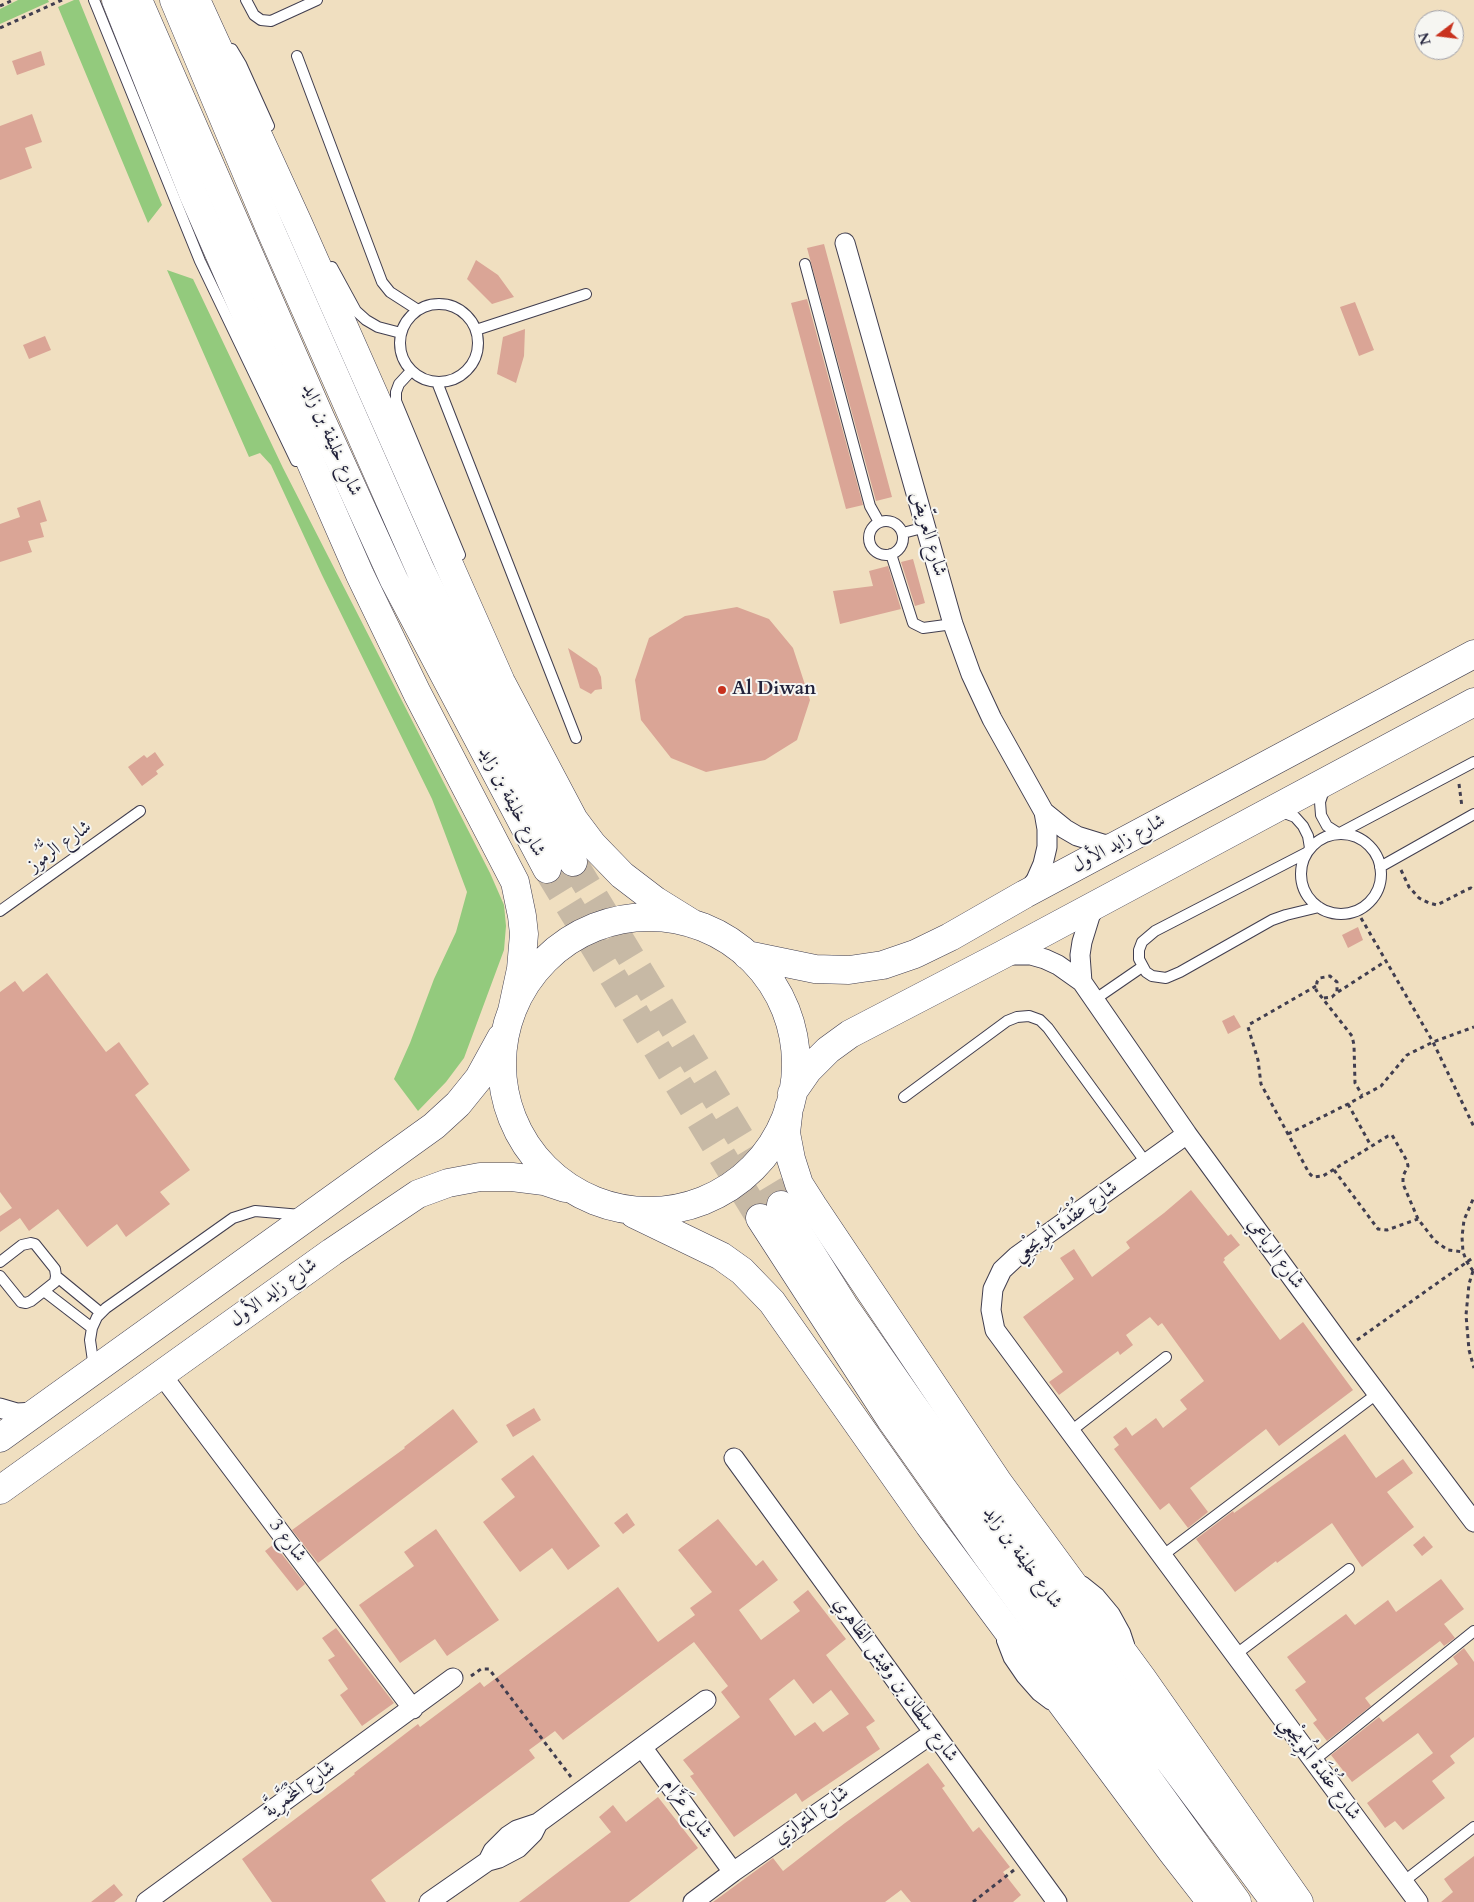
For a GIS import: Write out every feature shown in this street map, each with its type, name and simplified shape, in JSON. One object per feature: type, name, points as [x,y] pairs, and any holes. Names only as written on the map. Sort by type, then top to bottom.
[{"type":"main road","points":[[116,0],[194,196],[360,575],[515,882],[524,934],[521,969],[504,1045],[503,1083],[513,1120],[522,1137],[544,1168],[575,1191],[594,1201],[626,1210],[721,1256],[742,1271],[760,1288],[772,1302],[930,1525],[1211,1902]]},
{"type":"main road","name":"شارع خليفة بن زايد","points":[[138,0],[320,417],[394,580],[473,732],[547,868]]},
{"type":"main road","name":"شارع خليفة بن زايد","points":[[174,0],[271,231],[420,569],[495,722],[573,862]]},
{"type":"main road","points":[[198,4],[298,223],[502,682],[574,820],[592,844],[617,870],[639,888],[693,924],[727,940],[747,955],[758,966],[775,990],[788,1018],[792,1032],[795,1063],[786,1133],[790,1159],[799,1184],[998,1482],[1136,1669],[1299,1902]]},
{"type":"main road","name":"شارع زايد الأول","points":[[747,955],[815,969],[849,970],[883,964],[915,954],[950,937],[1025,894],[1474,654]]},
{"type":"main road","points":[[626,1210],[664,1211],[701,1202],[718,1194],[749,1172],[762,1158],[782,1125],[791,1100],[808,1070],[828,1050],[850,1034],[1002,955],[1474,702]]},
{"type":"main road","points":[[0,1438],[434,1126],[458,1104],[479,1078],[528,981],[550,955],[563,944],[593,928],[617,920],[642,917],[676,920],[693,924]]},
{"type":"main road","name":"شارع زايد الأول","points":[[0,1490],[332,1252],[418,1194],[448,1183],[472,1178],[512,1176],[544,1181],[575,1191]]},
{"type":"main road","name":"شارع خليفة بن زايد","points":[[1237,1902],[891,1420],[770,1212],[844,1306],[1125,1701],[1275,1902]]},
{"type":"street","name":"شارع العريّض","points":[[845,243],[953,624],[971,674],[992,719],[1044,812],[1047,829],[1045,856],[1036,880],[1025,894]]},
{"type":"street","name":"شارع العريّض","points":[[1044,812],[1077,836],[1104,844],[1117,845]]},
{"type":"street","name":"شارع الرباعي","points":[[1082,982],[1080,955],[1082,942],[1088,922],[1097,904]]},
{"type":"street","name":"شارع الرباعي","points":[[1002,955],[1016,954],[1045,959],[1058,965],[1082,982],[1187,1134],[1344,1349],[1474,1522]]},
{"type":"street","name":"شارع عُقْدَة المُوِيجْعِي","points":[[1187,1134],[1017,1256],[1002,1270],[993,1289],[991,1310],[995,1330],[1418,1902]]},
{"type":"street","name":"شارع 3","points":[[161,1374],[412,1709]]},
{"type":"street","points":[[0,1408],[17,1413],[36,1412]]},
{"type":"street","name":"شارع سلطان بن وقيش الظاهري","points":[[734,1458],[1057,1902]]},
{"type":"street","name":"شارع المْخَمَّرِيَّة","points":[[146,1902],[449,1681]]},
{"type":"street","points":[[429,1902],[488,1861],[504,1856],[518,1848],[538,1823],[706,1700]]},
{"type":"street","name":"شارع المتوازي","points":[[694,1902],[733,1872],[934,1733]]},
{"type":"street","name":"شارع عَزَّام","points":[[642,1747],[733,1872]]},
{"type":"lane","points":[[94,0],[200,261],[302,473]]},
{"type":"lane","points":[[246,0],[254,15],[262,20],[270,21],[317,0]]},
{"type":"lane","points":[[198,4],[233,50],[274,137]]},
{"type":"lane","points":[[297,56],[382,282],[390,292],[418,310]]},
{"type":"lane","points":[[327,256],[356,311],[378,327],[401,333]]},
{"type":"lane","points":[[805,264],[870,506],[879,522]]},
{"type":"lane","points":[[476,330],[586,294]]},
{"type":"lane","points":[[429,305],[452,306],[470,320],[476,330],[477,349],[470,366],[456,378],[438,382],[419,377],[404,360],[400,346],[401,333],[408,320],[418,310],[429,305]]},
{"type":"lane","points":[[412,371],[399,384],[396,392],[396,401],[463,565]]},
{"type":"lane","points":[[438,382],[576,738]]},
{"type":"lane","points":[[314,497],[360,575]]},
{"type":"lane","points":[[890,521],[896,524],[903,533],[901,546],[891,554],[879,553],[871,544],[870,532],[879,522],[890,521]]},
{"type":"lane","points":[[903,533],[926,527]]},
{"type":"lane","points":[[891,554],[912,623],[923,628],[953,624]]},
{"type":"lane","points":[[483,615],[502,682]]},
{"type":"lane","points":[[1319,907],[1272,920],[1166,978],[1152,976],[1142,967],[1139,959],[1139,950],[1142,942],[1148,936],[1308,850],[1322,838],[1339,833],[1474,762]]},
{"type":"lane","points":[[1273,809],[1294,817],[1308,836],[1308,850],[1302,862],[1300,873],[1305,892],[1311,901],[1319,907],[1334,913],[1342,914],[1357,911],[1366,905],[1376,893],[1381,878],[1380,867],[1375,852],[1370,846],[1356,836],[1339,833],[1327,826],[1321,815],[1320,802],[1323,789],[1331,778]]},
{"type":"lane","name":"شارع الرُّمُوز","points":[[0,911],[140,811]]},
{"type":"lane","points":[[1380,867],[1474,814]]},
{"type":"lane","points":[[1094,1000],[1142,967]]},
{"type":"lane","points":[[904,1097],[1007,1021],[1017,1017],[1029,1016],[1040,1020],[1048,1028],[1146,1164]]},
{"type":"lane","points":[[94,1370],[90,1340],[92,1328],[101,1313],[233,1218],[255,1211],[310,1215]]},
{"type":"lane","points":[[0,1262],[22,1245],[31,1242],[35,1244],[55,1269],[56,1276],[54,1282],[44,1291],[30,1301],[21,1302],[0,1276]]},
{"type":"lane","points":[[56,1276],[101,1313]]},
{"type":"lane","points":[[44,1291],[92,1328]]},
{"type":"lane","points":[[1070,1431],[1166,1358]]},
{"type":"lane","points":[[1162,1556],[1378,1393]]},
{"type":"lane","points":[[1235,1655],[1349,1569]]},
{"type":"lane","points":[[1313,1761],[1474,1631]]},
{"type":"lane","points":[[1403,1882],[1474,1827]]},
{"type":"path","points":[[0,6],[12,0]]},
{"type":"path","points":[[0,28],[53,2],[62,0]]},
{"type":"path","points":[[1458,771],[1463,820]]},
{"type":"path","points":[[1396,858],[1409,887],[1419,898],[1429,903],[1437,905],[1468,889],[1474,890]]},
{"type":"path","points":[[1357,911],[1433,1042],[1474,1126]]},
{"type":"path","points":[[1324,998],[1332,997],[1386,961]]},
{"type":"path","points":[[1337,992],[1337,982],[1330,976],[1320,978],[1317,982],[1317,993],[1324,998],[1352,1036],[1355,1083],[1362,1095]]},
{"type":"path","points":[[1316,986],[1250,1024],[1248,1027],[1256,1052],[1261,1084],[1309,1173],[1318,1178],[1392,1135],[1407,1161],[1408,1166],[1403,1184],[1418,1219],[1435,1241],[1448,1250],[1463,1252]]},
{"type":"path","points":[[1288,1134],[1381,1086],[1407,1055],[1433,1042],[1474,1027]]},
{"type":"path","points":[[1348,1104],[1371,1146]]},
{"type":"path","points":[[1334,1170],[1378,1229],[1387,1230],[1418,1219]]},
{"type":"path","points":[[1474,1197],[1464,1220],[1462,1236],[1463,1252],[1473,1272],[1469,1284],[1466,1316],[1469,1350],[1474,1368]]},
{"type":"path","points":[[1344,1349],[1474,1257]]},
{"type":"path","points":[[449,1681],[450,1691],[481,1668],[489,1669],[582,1791]]},
{"type":"path","points":[[973,1902],[1026,1861]]},
{"type":"green space","points":[[18,0],[48,0],[49,2],[0,24],[0,9]]},
{"type":"green space","points":[[74,0],[79,0],[162,205],[148,223],[58,7]]},
{"type":"green space","points":[[167,270],[193,279],[283,468],[490,873],[504,905],[506,926],[504,950],[464,1058],[446,1082],[418,1111],[394,1079],[434,979],[456,932],[467,892],[432,799],[322,575],[271,465],[260,453],[249,457]]},
{"type":"building","points":[[41,51],[45,65],[17,75],[12,61]]},
{"type":"building","points":[[32,114],[42,142],[25,148],[32,168],[0,180],[0,126]]},
{"type":"building","points":[[824,244],[892,497],[876,501],[807,248]]},
{"type":"building","points":[[476,260],[498,275],[514,297],[492,304],[467,279]]},
{"type":"building","points":[[807,299],[863,505],[846,509],[791,303]]},
{"type":"building","points":[[1355,302],[1374,350],[1359,356],[1340,307]]},
{"type":"building","points":[[525,329],[524,356],[516,383],[497,374],[503,337]]},
{"type":"building","points":[[45,336],[51,350],[29,359],[23,345]]},
{"type":"building","points":[[40,500],[47,521],[40,523],[44,537],[28,541],[32,552],[0,562],[0,524],[20,517],[17,508]]},
{"type":"building","points":[[913,559],[925,603],[915,606],[901,562]]},
{"type":"building","points":[[888,566],[901,609],[840,624],[833,591],[873,586],[869,571]]},
{"type":"building","name":"Al Diwan","points":[[737,607],[769,619],[793,648],[810,700],[797,740],[765,760],[706,772],[671,758],[641,720],[635,680],[649,638],[685,616]]},
{"type":"building","points":[[568,648],[597,668],[601,677],[602,689],[595,690],[591,694],[580,688]]},
{"type":"building","points":[[155,752],[164,765],[156,771],[158,774],[142,786],[128,767],[144,755],[147,758]]},
{"type":"building","points":[[1358,927],[1363,940],[1348,948],[1342,935]]},
{"type":"building","points":[[47,973],[106,1052],[119,1042],[149,1084],[135,1095],[190,1170],[160,1192],[170,1204],[126,1237],[117,1224],[87,1247],[58,1209],[29,1231],[20,1218],[0,1232],[0,1216],[12,1208],[0,1192],[0,992],[15,981],[23,992]]},
{"type":"building","points":[[1234,1015],[1241,1027],[1228,1034],[1222,1021]]},
{"type":"building","points":[[1191,1190],[1228,1236],[1231,1234],[1240,1245],[1224,1258],[1223,1262],[1280,1340],[1303,1322],[1353,1390],[1279,1446],[1266,1429],[1190,1488],[1208,1512],[1188,1528],[1169,1503],[1160,1510],[1114,1449],[1119,1445],[1113,1437],[1126,1427],[1132,1436],[1156,1418],[1163,1428],[1187,1409],[1180,1400],[1204,1381],[1162,1323],[1158,1326],[1150,1317],[1126,1335],[1133,1345],[1120,1355],[1118,1351],[1059,1395],[1049,1382],[1063,1372],[1023,1317],[1074,1279],[1060,1258],[1074,1249],[1092,1277],[1130,1248],[1126,1242]]},
{"type":"building","points":[[534,1408],[541,1420],[513,1437],[506,1425]]},
{"type":"building","points":[[453,1409],[478,1442],[318,1563],[292,1530],[405,1448]]},
{"type":"building","points":[[1345,1434],[1376,1478],[1403,1459],[1413,1473],[1387,1492],[1414,1527],[1362,1567],[1332,1523],[1235,1592],[1196,1539],[1233,1511],[1234,1513]]},
{"type":"building","points":[[533,1455],[600,1546],[568,1570],[552,1548],[520,1572],[483,1522],[515,1497],[501,1479]]},
{"type":"building","points":[[627,1513],[635,1525],[623,1534],[614,1523]]},
{"type":"building","points":[[718,1519],[756,1566],[763,1560],[778,1580],[739,1610],[761,1640],[800,1611],[793,1602],[808,1590],[846,1639],[826,1655],[875,1721],[866,1727],[880,1749],[802,1802],[796,1793],[734,1837],[690,1776],[694,1774],[683,1760],[740,1717],[721,1692],[728,1686],[694,1642],[563,1740],[555,1731],[529,1750],[535,1758],[371,1880],[386,1902],[272,1902],[242,1859],[418,1724],[420,1727],[480,1682],[484,1687],[618,1587],[658,1642],[695,1615],[690,1608],[712,1592],[678,1550]],"holes":[[[794,1679],[813,1704],[831,1690],[849,1714],[823,1732],[815,1722],[795,1736],[769,1699]]]},
{"type":"building","points":[[436,1529],[499,1620],[447,1656],[435,1639],[400,1663],[359,1605],[414,1566],[404,1552]]},
{"type":"building","points":[[1424,1536],[1433,1547],[1422,1556],[1413,1545]]},
{"type":"building","points":[[274,1544],[305,1584],[297,1591],[265,1551]]},
{"type":"building","points":[[1441,1579],[1464,1609],[1444,1624],[1455,1638],[1444,1646],[1440,1641],[1365,1698],[1371,1706],[1327,1741],[1313,1723],[1317,1720],[1295,1690],[1306,1682],[1287,1657],[1346,1614],[1355,1625],[1388,1600],[1396,1612]]},
{"type":"building","points":[[336,1628],[394,1703],[362,1726],[340,1695],[348,1689],[328,1660],[335,1656],[322,1638]]},
{"type":"building","points":[[1464,1648],[1474,1662],[1474,1737],[1450,1756],[1455,1763],[1432,1781],[1445,1798],[1403,1830],[1395,1821],[1385,1828],[1367,1803],[1433,1753],[1418,1733],[1352,1782],[1331,1755],[1379,1717],[1383,1722],[1458,1664],[1453,1657]]},
{"type":"building","points":[[928,1763],[945,1786],[942,1788],[973,1832],[979,1827],[1010,1867],[1003,1872],[1021,1895],[1013,1902],[911,1902],[901,1890],[885,1902],[713,1902],[773,1858],[783,1871]]},
{"type":"building","points":[[658,1797],[698,1848],[637,1896],[629,1902],[519,1902],[611,1832],[599,1817],[613,1805],[626,1822]]},
{"type":"building","points":[[1474,1856],[1474,1902],[1441,1902],[1453,1892],[1444,1879]]},
{"type":"building","points":[[114,1884],[123,1895],[114,1902],[91,1902]]},
{"type":"tunnel","points":[[573,862],[781,1205]]},
{"type":"tunnel","points":[[547,869],[760,1218]]},
{"type":"place","name":"Al Diwan","points":[[722,690]]}]
